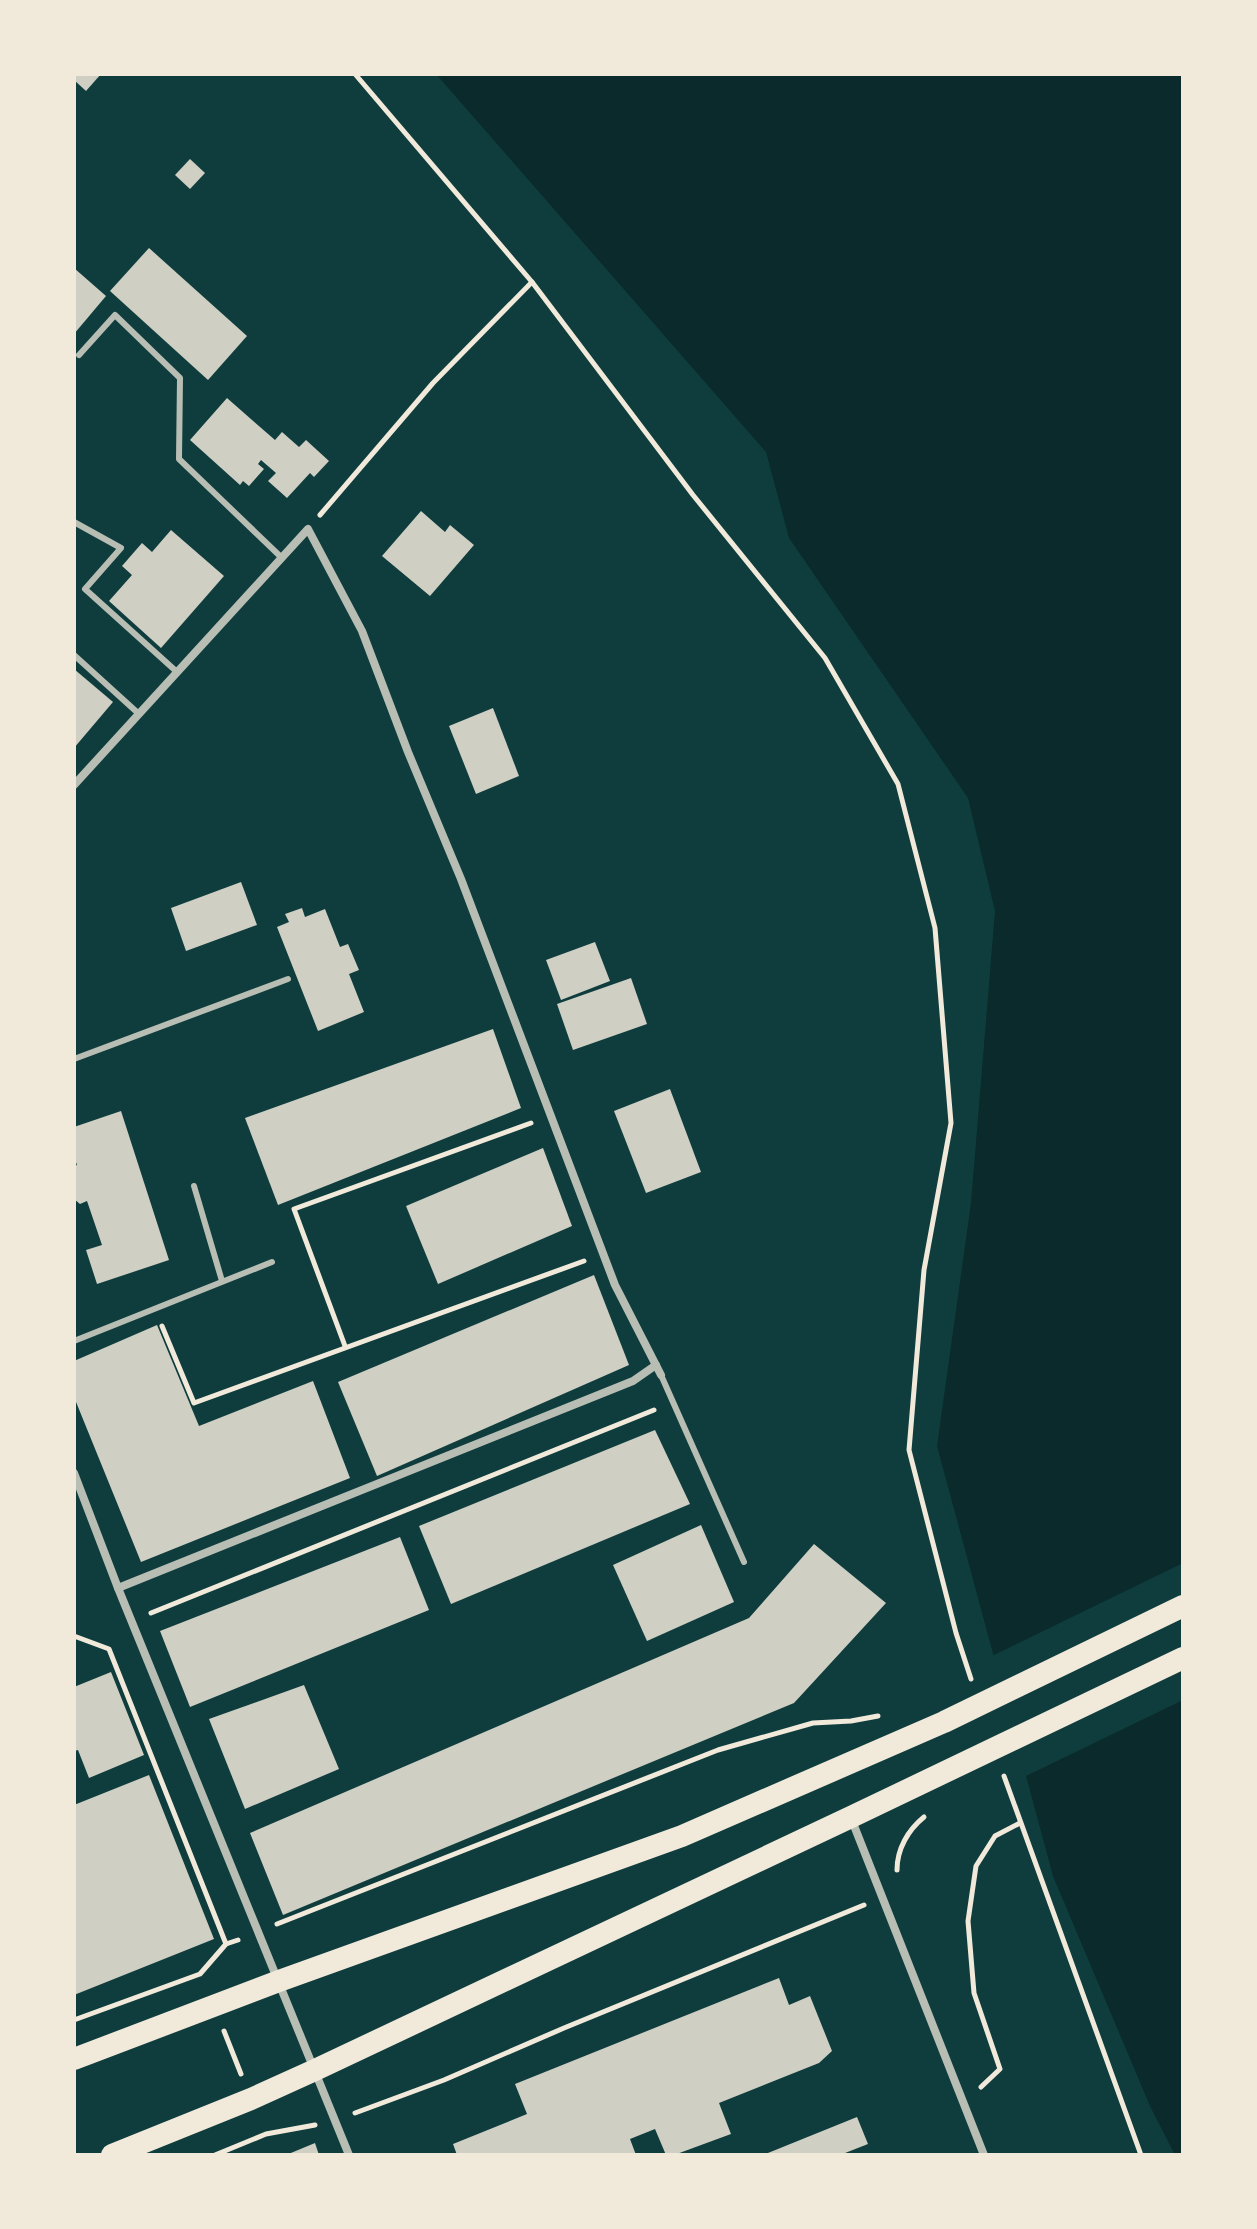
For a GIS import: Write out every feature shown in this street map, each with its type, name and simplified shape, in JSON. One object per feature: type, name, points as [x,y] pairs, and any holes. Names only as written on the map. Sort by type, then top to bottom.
[{"type":"highway","points":[[74,2059],[279,1981],[648,1850],[944,1722],[1183,1606]]},
{"type":"highway","points":[[112,2155],[315,2070],[1183,1658]]},
{"type":"street","points":[[74,785],[308,529],[362,631],[461,879],[615,1285],[661,1375]]},
{"type":"street","points":[[118,1588],[633,1381],[656,1365]]},
{"type":"street","points":[[74,1473],[349,2155]]},
{"type":"street","points":[[851,1817],[984,2155]]},
{"type":"lane","points":[[79,355],[115,315],[180,378],[179,459],[282,558]]},
{"type":"lane","points":[[74,522],[121,548],[85,589],[177,672]]},
{"type":"lane","points":[[74,655],[139,714]]},
{"type":"lane","points":[[74,1059],[288,979]]},
{"type":"lane","points":[[194,1186],[222,1281]]},
{"type":"lane","points":[[74,1341],[272,1262]]},
{"type":"lane","points":[[661,1375],[744,1562]]},
{"type":"path","points":[[355,74],[532,282],[693,495],[825,658],[898,784],[935,928],[951,1123],[924,1270],[909,1450],[956,1633],[976,1692]]},
{"type":"path","points":[[308,529],[433,383],[532,282]]},
{"type":"path","points":[[345,1347],[294,1209],[551,1116]]},
{"type":"path","points":[[155,1307],[194,1403],[603,1254]]},
{"type":"path","points":[[132,1620],[673,1402]]},
{"type":"path","points":[[74,1636],[109,1649],[226,1944]]},
{"type":"path","points":[[74,2020],[200,1974],[226,1944],[718,1750],[813,1723],[851,1721],[892,1713]]},
{"type":"path","points":[[1000,1764],[1141,2155]]},
{"type":"path","points":[[215,2155],[266,2134],[336,2121],[444,2080],[882,1897],[900,1888],[896,1866],[907,1834],[920,1819],[930,1814]]},
{"type":"path","points":[[963,2104],[1000,2069],[974,1993],[968,1921],[976,1866],[995,1836],[1020,1823]]},
{"type":"path","points":[[200,1974],[266,2134]]},
{"type":"water","points":[[436,74],[1183,74],[1183,2155],[1175,2155],[1150,2106],[1053,1876],[937,1446],[971,1203],[995,911],[968,798],[789,538],[766,452]]},
{"type":"pier","points":[[1183,1563],[1183,1700],[1022,1778],[990,1657]]},
{"type":"building","points":[[74,74],[101,74],[86,91],[74,80]]},
{"type":"building","points":[[190,159],[205,173],[190,189],[175,175]]},
{"type":"building","points":[[149,248],[247,336],[208,380],[110,291]]},
{"type":"building","points":[[74,268],[106,296],[74,334]]},
{"type":"building","points":[[227,398],[275,440],[282,432],[299,447],[306,440],[329,461],[314,477],[310,473],[287,498],[268,481],[276,473],[261,460],[258,464],[264,469],[249,486],[243,481],[240,485],[190,440]]},
{"type":"building","points":[[421,511],[445,532],[450,525],[474,545],[430,596],[382,556]]},
{"type":"building","points":[[171,530],[224,576],[161,648],[109,601],[132,575],[122,566],[142,543],[152,552]]},
{"type":"building","points":[[74,669],[113,702],[74,748]]},
{"type":"building","points":[[493,708],[519,776],[476,794],[449,726]]},
{"type":"building","points":[[241,882],[257,925],[186,951],[171,908]]},
{"type":"building","points":[[302,908],[305,917],[325,909],[340,947],[348,944],[359,970],[349,974],[364,1012],[318,1031],[277,927],[289,922],[285,914]]},
{"type":"building","points":[[595,942],[610,981],[561,1000],[546,960]]},
{"type":"building","points":[[631,978],[647,1024],[573,1050],[557,1004]]},
{"type":"building","points":[[493,1029],[521,1108],[278,1205],[245,1118]]},
{"type":"building","points":[[670,1089],[701,1172],[646,1193],[614,1111]]},
{"type":"building","points":[[121,1111],[169,1260],[97,1284],[86,1250],[102,1245],[87,1201],[80,1204],[74,1199],[74,1166],[77,1165],[74,1127]]},
{"type":"building","points":[[543,1148],[572,1226],[438,1284],[406,1206]]},
{"type":"building","points":[[594,1275],[629,1365],[377,1476],[338,1382]]},
{"type":"building","points":[[157,1325],[199,1426],[313,1381],[350,1478],[141,1562],[74,1397],[74,1361]]},
{"type":"building","points":[[655,1430],[690,1504],[451,1604],[419,1526]]},
{"type":"building","points":[[701,1525],[734,1602],[647,1641],[613,1565]]},
{"type":"building","points":[[400,1537],[429,1610],[190,1707],[160,1631]]},
{"type":"building","points":[[814,1544],[886,1603],[794,1703],[283,1915],[250,1833],[749,1618]]},
{"type":"building","points":[[111,1672],[144,1755],[89,1778],[78,1750],[74,1751],[74,1687]]},
{"type":"building","points":[[304,1685],[339,1769],[245,1809],[209,1719]]},
{"type":"building","points":[[149,1775],[214,1939],[74,1995],[74,1805]]},
{"type":"building","points":[[779,1978],[789,2005],[810,1996],[832,2051],[819,2063],[719,2103],[731,2134],[674,2155],[666,2155],[655,2129],[630,2139],[636,2155],[457,2155],[453,2144],[527,2114],[515,2084]]},
{"type":"building","points":[[857,2117],[868,2144],[840,2155],[763,2155]]},
{"type":"building","points":[[315,2143],[319,2155],[286,2155]]}]
